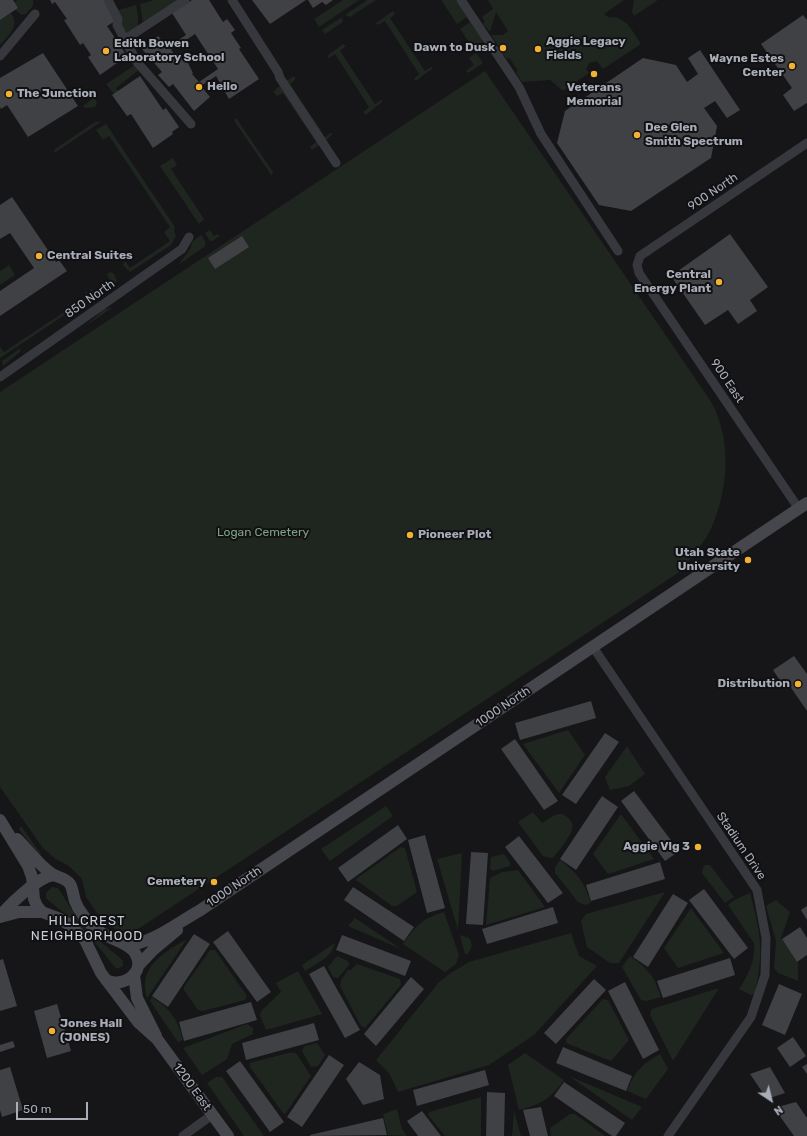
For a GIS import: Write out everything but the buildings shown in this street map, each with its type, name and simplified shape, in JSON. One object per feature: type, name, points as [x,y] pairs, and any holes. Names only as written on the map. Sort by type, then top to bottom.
[{"type":"street","points":[[108,0],[118,19],[117,25],[124,40],[137,62],[192,124]]},
{"type":"street","points":[[124,40],[185,0]]},
{"type":"street","points":[[232,0],[277,70],[280,78],[336,163]]},
{"type":"street","points":[[461,0],[519,87],[541,134],[618,251]]},
{"type":"street","points":[[0,56],[35,14]]},
{"type":"street","name":"900 North","points":[[636,265],[640,256],[807,143]]},
{"type":"street","name":"850 North","points":[[0,377],[182,249],[189,237]]},
{"type":"street","name":"900 East","points":[[636,265],[639,273],[803,506]]},
{"type":"street","name":"1000 North","points":[[126,944],[136,944],[148,941],[199,911],[803,506]]},
{"type":"street","name":"Stadium Drive","points":[[592,647],[757,890],[766,938],[765,975],[751,1017],[668,1136]]},
{"type":"street","points":[[3,824],[53,875]]},
{"type":"street","points":[[3,824],[28,866],[32,877],[34,899],[42,912]]},
{"type":"street","points":[[0,916],[14,900],[33,887],[42,878],[53,875],[65,878],[70,884],[80,911],[97,930],[115,941],[126,944]]},
{"type":"street","name":"1000 North","points":[[136,971],[153,950],[199,911]]},
{"type":"street","points":[[0,916],[19,912],[42,912]]},
{"type":"street","name":"1200 East","points":[[42,912],[65,922],[81,935],[92,952],[101,973],[106,980],[138,1022],[157,1039]]},
{"type":"street","name":"1200 East","points":[[126,944],[136,954],[137,998],[157,1039],[228,1136]]},
{"type":"street","points":[[106,980],[122,983],[129,980],[136,971]]},
{"type":"street","points":[[183,1136],[212,1114]]},
{"type":"green space","points":[[17,0],[33,0],[33,6],[26,14],[22,15],[15,10],[18,8],[14,2]]},
{"type":"green space","points":[[154,0],[182,0],[143,23],[140,4]]},
{"type":"green space","points":[[343,0],[359,0],[319,27],[314,19]]},
{"type":"green space","points":[[367,0],[376,0],[350,17],[345,15]]},
{"type":"green space","points":[[441,0],[456,0],[467,17],[457,24]]},
{"type":"green space","points":[[488,0],[624,0],[604,14],[609,17],[618,18],[626,23],[641,44],[603,69],[597,61],[589,63],[586,69],[589,73],[563,91],[550,80],[522,82],[516,72],[518,71],[509,58],[507,59],[502,53],[506,50],[506,46],[503,45],[499,47],[491,35],[503,35],[508,31],[496,12],[490,32],[483,24],[485,22],[482,17],[493,9]]},
{"type":"green space","points":[[634,0],[658,0],[634,16],[632,12]]},
{"type":"green space","points":[[136,5],[138,28],[128,35],[120,24],[118,10]]},
{"type":"green space","points":[[393,11],[395,14],[390,18],[425,71],[431,67],[433,68],[416,81],[414,79],[419,74],[385,21],[378,25],[376,23]]},
{"type":"green space","points":[[11,13],[14,26],[10,34],[0,45],[0,20]]},
{"type":"green space","points":[[342,17],[343,22],[325,34],[322,30]]},
{"type":"green space","points":[[470,22],[484,41],[473,48],[460,29]]},
{"type":"green space","points":[[343,44],[346,46],[340,51],[375,104],[381,100],[383,101],[366,115],[363,112],[369,107],[335,54],[329,58],[327,56]]},
{"type":"green space","points":[[476,53],[483,63],[468,73],[466,71],[474,65],[469,58]]},
{"type":"green space","points":[[135,65],[139,70],[116,88],[118,91],[114,94],[106,84]]},
{"type":"green space","name":"Logan Cemetery","points":[[485,71],[712,403],[722,432],[726,463],[722,494],[713,524],[693,556],[678,573],[132,933],[117,930],[102,920],[86,897],[82,879],[69,866],[56,859],[43,848],[0,787],[0,392]]},
{"type":"green space","points":[[292,77],[295,77],[295,80],[290,84],[325,137],[330,133],[333,134],[325,141],[285,82]]},
{"type":"green space","points":[[281,85],[321,144],[312,150],[310,147],[316,142],[283,93],[277,96],[273,92]]},
{"type":"green space","points":[[94,98],[97,103],[95,107],[85,108],[83,106]]},
{"type":"green space","points":[[236,118],[273,172],[272,176],[237,125],[234,120]]},
{"type":"green space","points":[[102,121],[54,152],[55,149],[95,122]]},
{"type":"green space","points":[[106,124],[175,227],[174,231],[176,236],[171,245],[130,272],[123,265],[124,262],[126,262],[130,268],[170,241],[164,232],[170,227],[109,136],[103,140],[96,130]]},
{"type":"green space","points":[[173,158],[177,165],[171,169],[204,219],[199,224],[160,166]]},
{"type":"green space","points":[[210,230],[214,236],[218,234],[220,236],[210,241],[205,233]]},
{"type":"green space","points":[[201,235],[206,243],[204,247],[178,265],[190,249],[192,242]]},
{"type":"green space","points":[[9,265],[15,275],[0,285],[0,271]]},
{"type":"green space","points":[[110,272],[114,274],[117,281],[90,298],[90,289],[94,291],[110,281],[107,274]]},
{"type":"green space","points":[[84,290],[88,294],[87,300],[0,358],[0,347],[4,352],[70,308],[66,302],[70,306],[87,295]]},
{"type":"green space","points":[[112,308],[87,325],[104,309]]},
{"type":"green space","points":[[19,349],[21,351],[3,366],[2,361]]},
{"type":"green space","points":[[568,730],[585,755],[559,793],[523,744]]},
{"type":"green space","points":[[627,746],[645,774],[629,786],[610,790],[605,777]]},
{"type":"green space","points":[[386,806],[393,816],[330,861],[321,849]]},
{"type":"green space","points":[[533,812],[542,823],[553,816],[562,814],[572,823],[572,830],[569,836],[552,858],[543,856],[518,822]]},
{"type":"green space","points":[[621,814],[654,859],[608,874],[593,854]]},
{"type":"green space","points":[[21,826],[41,854],[39,856],[19,829]]},
{"type":"green space","points":[[401,847],[405,848],[417,892],[397,906],[392,906],[356,880]]},
{"type":"green space","points":[[462,853],[458,930],[437,859]]},
{"type":"green space","points":[[504,854],[510,862],[510,866],[493,871],[490,869],[491,857]]},
{"type":"green space","points":[[560,860],[580,878],[591,903],[585,905],[578,902],[555,873],[555,867]]},
{"type":"green space","points":[[705,865],[710,865],[734,897],[725,903],[702,873]]},
{"type":"green space","points":[[518,870],[545,907],[486,925],[490,878],[502,872]]},
{"type":"green space","points":[[52,887],[58,888],[78,919],[95,937],[123,961],[123,966],[117,969],[84,929],[46,898],[46,893]]},
{"type":"green space","points":[[665,892],[619,963],[610,963],[587,947],[581,921],[586,914]]},
{"type":"green space","points":[[750,893],[757,920],[760,943],[760,965],[758,978],[755,993],[751,995],[739,989],[753,961],[754,943],[728,905],[736,899]]},
{"type":"green space","points":[[776,900],[790,912],[781,938],[798,963],[798,981],[778,973],[774,968],[776,941],[766,906]]},
{"type":"green space","points":[[691,908],[724,953],[678,968],[664,948]]},
{"type":"green space","points":[[444,912],[459,955],[456,964],[445,972],[403,944],[412,932],[425,920]]},
{"type":"green space","points":[[355,918],[401,949],[348,926]]},
{"type":"green space","points":[[571,933],[579,956],[597,966],[534,1035],[489,1065],[398,1092],[389,1073],[376,1060],[439,982],[469,962]]},
{"type":"green space","points":[[460,935],[469,938],[471,942],[472,946],[467,954],[465,954]]},
{"type":"green space","points":[[187,939],[147,998],[145,987],[149,969],[162,955]]},
{"type":"green space","points":[[335,943],[331,952],[327,956],[319,963],[305,971],[302,965]]},
{"type":"green space","points":[[210,950],[215,950],[247,996],[245,1000],[203,1011],[198,1010],[184,990],[184,987]]},
{"type":"green space","points":[[337,956],[348,961],[349,965],[338,978],[333,977],[328,967]]},
{"type":"green space","points":[[630,956],[650,973],[656,983],[661,997],[647,1001],[641,1000],[622,967]]},
{"type":"green space","points":[[357,964],[400,979],[401,985],[365,1028],[361,1026],[340,986],[341,980],[348,970],[351,970]]},
{"type":"green space","points":[[298,971],[322,1014],[266,1030],[260,1015],[262,1010],[281,992],[276,983]]},
{"type":"green space","points":[[719,988],[673,1061],[650,1015],[652,1009]]},
{"type":"green space","points":[[152,997],[164,1006],[176,1020],[183,1040],[178,1042],[150,1001]]},
{"type":"green space","points":[[603,999],[608,1000],[629,1040],[611,1061],[566,1043],[566,1039]]},
{"type":"green space","points":[[247,1024],[253,1028],[253,1034],[232,1044],[227,1059],[202,1075],[183,1048]]},
{"type":"green space","points":[[317,1043],[325,1055],[318,1066],[311,1067],[302,1051],[305,1046]]},
{"type":"green space","points":[[288,1053],[296,1053],[311,1076],[285,1114],[250,1067],[250,1063]]},
{"type":"green space","points":[[525,1053],[564,1080],[545,1100],[519,1110],[508,1065]]},
{"type":"green space","points":[[660,1054],[668,1069],[646,1099],[627,1091],[639,1069]]},
{"type":"green space","points":[[569,1076],[642,1107],[632,1120]]},
{"type":"green space","points":[[216,1077],[222,1077],[264,1136],[244,1136],[207,1083]]},
{"type":"green space","points":[[481,1097],[481,1136],[445,1136],[428,1115],[429,1112]]},
{"type":"green space","points":[[397,1109],[402,1129],[407,1136],[388,1135],[383,1114]]},
{"type":"green space","points":[[514,1111],[521,1136],[512,1136]]},
{"type":"green space","points":[[570,1114],[575,1114],[605,1136],[551,1136],[550,1128]]},
{"type":"place","name":"Dawn to Dusk","points":[[503,48]]},
{"type":"place","name":"Aggie Legacy Fields","points":[[538,49]]},
{"type":"place","name":"Edith Bowen Laboratory School","points":[[106,51]]},
{"type":"place","name":"Wayne Estes Center","points":[[792,66]]},
{"type":"place","name":"Veterans Memorial","points":[[594,74]]},
{"type":"place","name":"Hello","points":[[199,87]]},
{"type":"place","name":"The Junction","points":[[9,94]]},
{"type":"place","name":"Dee Glen Smith Spectrum","points":[[637,135]]},
{"type":"place","name":"Central Suites","points":[[39,256]]},
{"type":"place","name":"Central Energy Plant","points":[[719,282]]},
{"type":"place","name":"Pioneer Plot","points":[[410,535]]},
{"type":"place","name":"Utah State University","points":[[748,560]]},
{"type":"place","name":"Distribution","points":[[798,684]]},
{"type":"place","name":"Aggie Vlg 3","points":[[698,847]]},
{"type":"place","name":"Cemetery","points":[[214,882]]},
{"type":"place","name":"Jones Hall (JONES)","points":[[52,1031]]},
{"type":"district","name":"HILLCREST NEIGHBORHOOD","points":[[87,928]]}]
